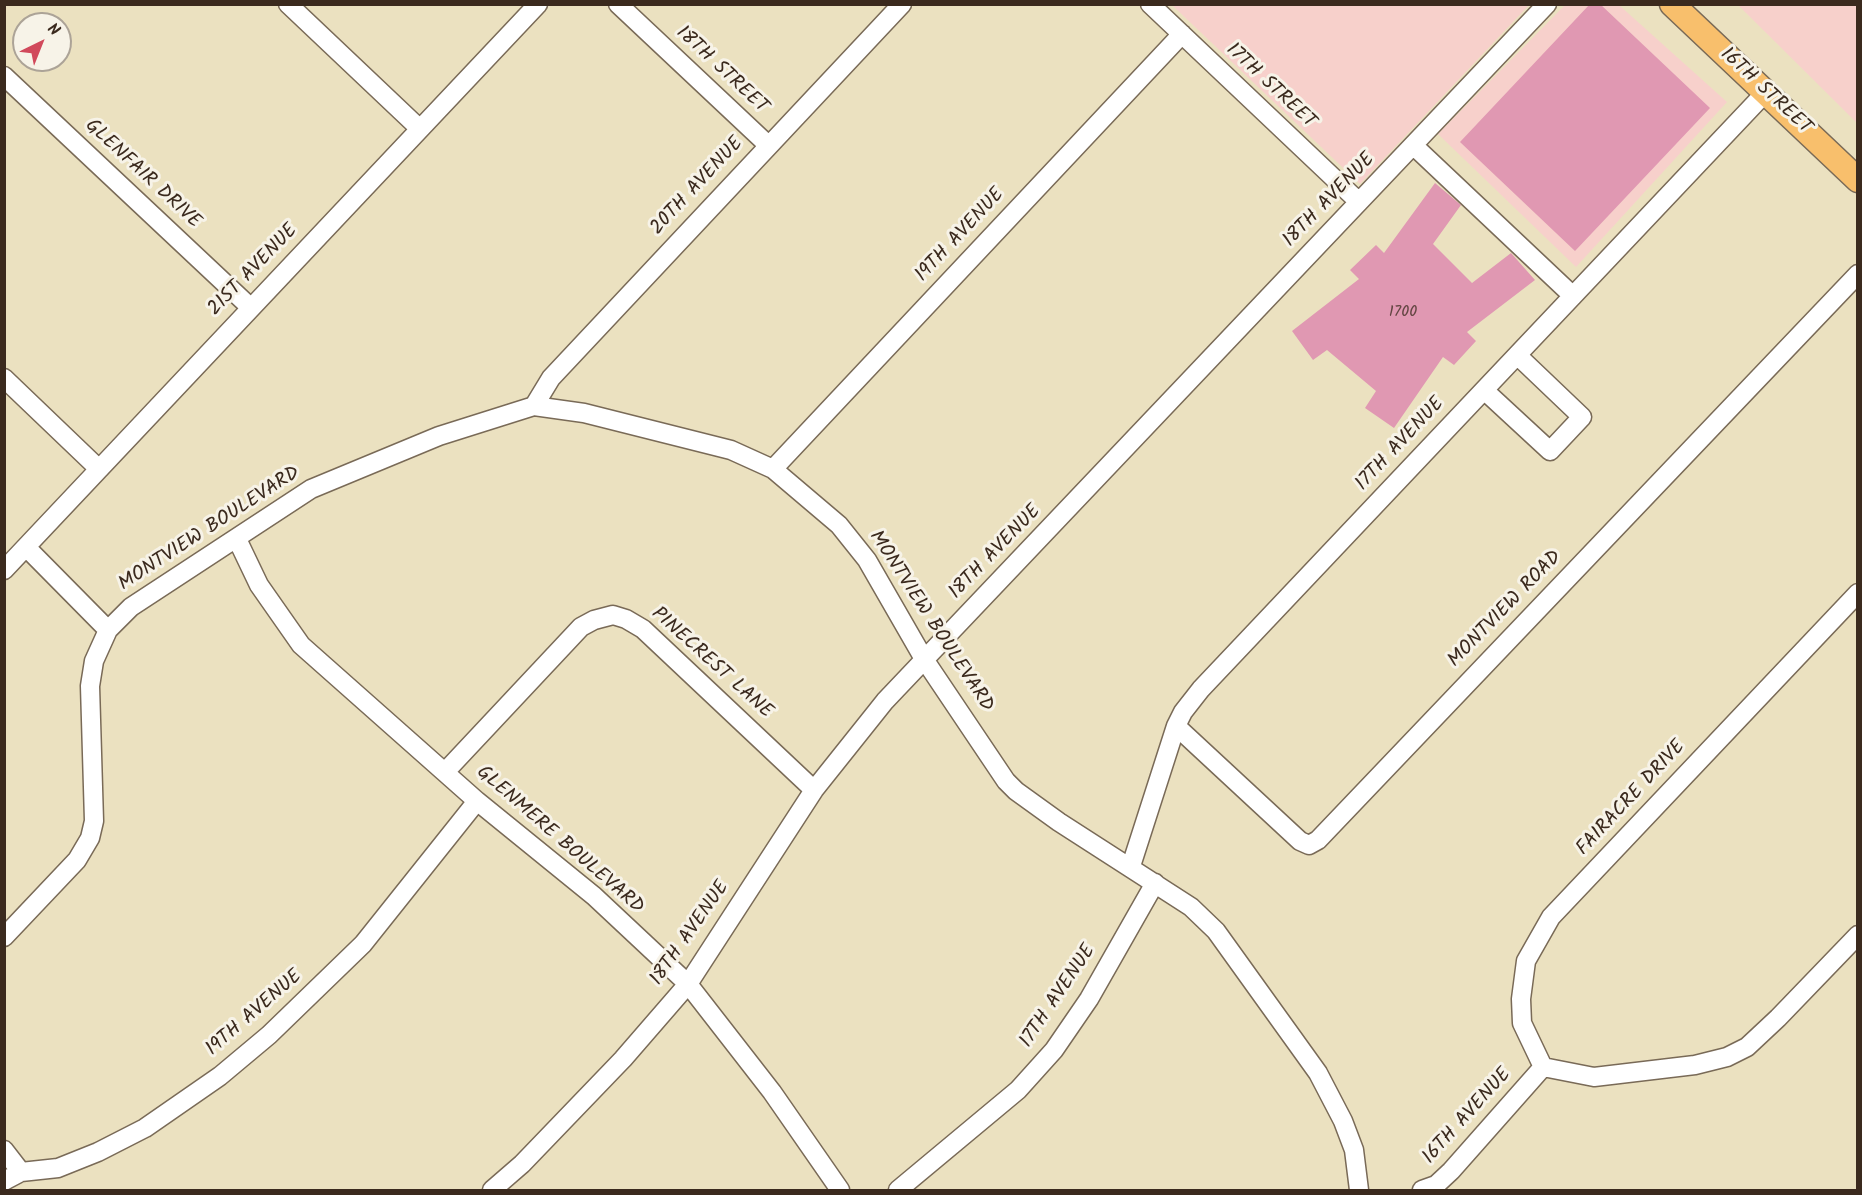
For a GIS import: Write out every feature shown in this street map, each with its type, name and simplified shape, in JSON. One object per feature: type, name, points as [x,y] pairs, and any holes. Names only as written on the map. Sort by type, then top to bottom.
[{"type":"main road","name":"16TH STREET","points":[[1672,4],[1857,180]]},
{"type":"street","points":[[288,4],[420,129]]},
{"type":"street","name":"21ST AVENUE","points":[[4,570],[538,4]]},
{"type":"street","name":"18TH STREET","points":[[618,4],[768,145]]},
{"type":"street","name":"20TH AVENUE","points":[[534,406],[551,378],[902,4]]},
{"type":"street","name":"17TH STREET","points":[[1150,4],[1359,202]]},
{"type":"street","name":"18TH AVENUE","points":[[492,1191],[522,1164],[623,1059],[688,984],[814,789],[885,701],[1547,4]]},
{"type":"street","name":"19TH AVENUE","points":[[773,469],[1182,34]]},
{"type":"street","name":"GLENFAIR DRIVE","points":[[4,76],[250,307]]},
{"type":"street","name":"17TH AVENUE","points":[[1131,866],[1182,711],[1765,93]]},
{"type":"street","points":[[1414,146],[1573,296]]},
{"type":"street","name":"MONTVIEW ROAD","points":[[1176,726],[1300,841],[1309,845],[1318,840],[1857,274]]},
{"type":"street","points":[[1484,390],[1550,452],[1582,417],[1517,355]]},
{"type":"street","points":[[4,378],[99,470]]},
{"type":"street","name":"MONTVIEW BOULEVARD","points":[[108,630],[132,607],[311,489],[439,436],[534,406],[584,413],[731,450],[773,469],[839,525],[878,579],[924,659],[1000,772],[1016,791],[1203,916],[1216,931],[1318,1073],[1343,1121],[1354,1150],[1359,1191]]},
{"type":"street","name":"GLENMERE BOULEVARD","points":[[237,539],[259,585],[301,645],[477,801],[594,896],[688,984],[772,1092],[840,1191]]},
{"type":"street","points":[[4,937],[77,860],[90,838],[94,821],[90,686],[94,661],[108,630],[26,547]]},
{"type":"street","name":"FAIRACRE DRIVE","points":[[1543,1067],[1522,1023],[1521,999],[1526,961],[1551,917],[1857,593]]},
{"type":"street","name":"PINECREST LANE","points":[[445,772],[581,627],[594,620],[613,615],[626,619],[643,629],[814,789]]},
{"type":"street","name":"19TH AVENUE","points":[[4,1181],[21,1172],[58,1168],[98,1152],[145,1128],[220,1076],[269,1035],[363,944],[477,801]]},
{"type":"street","name":"17TH AVENUE","points":[[898,1191],[1018,1090],[1054,1050],[1089,999],[1155,883]]},
{"type":"street","points":[[1543,1067],[1594,1077],[1695,1065],[1726,1058],[1747,1047],[1778,1018],[1857,935]]},
{"type":"street","name":"16TH AVENUE","points":[[1422,1191],[1436,1185],[1451,1171],[1543,1067]]},
{"type":"street","points":[[4,1150],[21,1172]]},
{"type":"shaded area","points":[[1172,5],[1529,5],[1360,184]]},
{"type":"shaded area","points":[[1565,5],[1619,5],[1727,102],[1576,267],[1438,134]]},
{"type":"shaded area","points":[[1738,5],[1857,5],[1857,123]]},
{"type":"building","points":[[1590,4],[1600,4],[1710,108],[1575,251],[1460,142]]},
{"type":"building","points":[[1435,183],[1461,205],[1433,244],[1472,283],[1511,253],[1535,280],[1467,332],[1476,341],[1454,365],[1443,357],[1394,428],[1365,408],[1376,391],[1327,350],[1313,360],[1292,331],[1359,279],[1350,270],[1376,245],[1384,253]]}]
